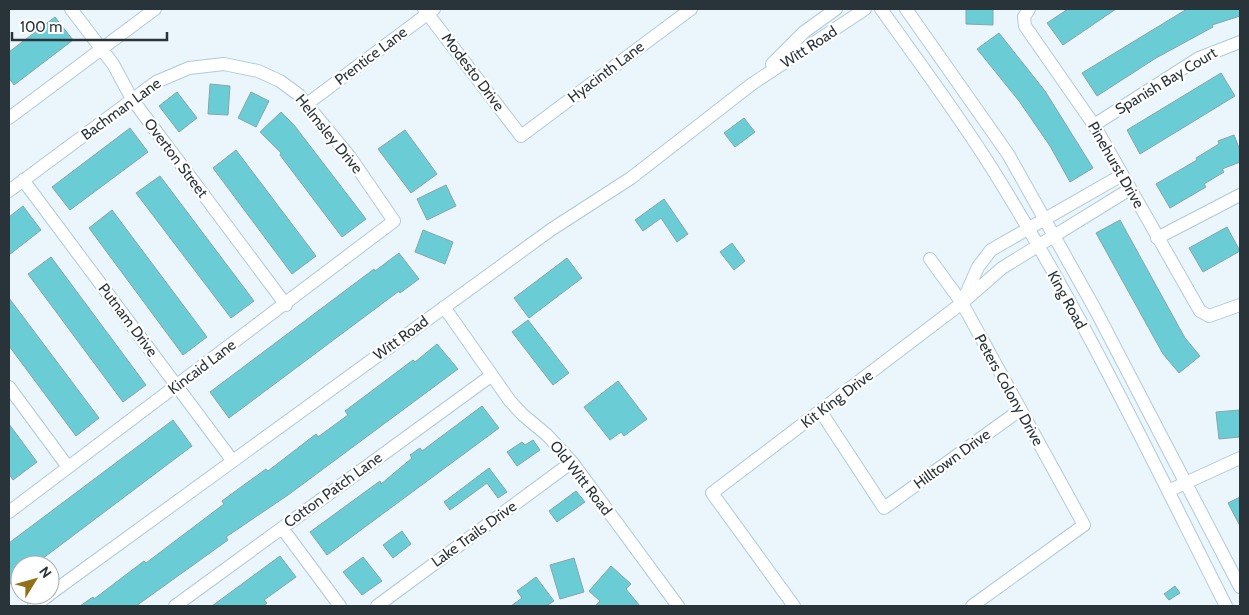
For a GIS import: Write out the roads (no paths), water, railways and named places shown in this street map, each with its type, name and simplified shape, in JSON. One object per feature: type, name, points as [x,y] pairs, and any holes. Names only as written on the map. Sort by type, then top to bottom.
[{"type":"street","name":"Overton Street","points":[[72,9],[115,67],[132,99],[286,305]]},
{"type":"street","points":[[9,118],[155,9]]},
{"type":"street","name":"Hyacinth Lane","points":[[521,136],[691,9]]},
{"type":"street","name":"Witt Road","points":[[752,84],[804,32],[836,9]]},
{"type":"street","name":"Witt Road","points":[[60,587],[581,208],[631,178],[752,84],[866,9]]},
{"type":"street","name":"King Road","points":[[881,9],[990,166],[1028,228],[1168,491],[1226,606]]},
{"type":"street","name":"King Road","points":[[906,9],[1008,154],[1186,481],[1240,587]]},
{"type":"street","name":"Modesto Drive","points":[[429,10],[521,136]]},
{"type":"street","name":"Prentice Lane","points":[[307,104],[429,10]]},
{"type":"street","name":"Pinehurst Drive","points":[[1027,13],[1030,33],[1094,124],[1157,238],[1204,315],[1209,316],[1240,306]]},
{"type":"street","name":"Spanish Bay Court","points":[[1094,124],[1199,58],[1240,42]]},
{"type":"street","name":"Bachman Lane","points":[[9,191],[156,82],[189,68],[212,64],[247,68]]},
{"type":"street","name":"Helmsley Drive","points":[[247,68],[280,81],[307,104],[350,157],[394,221]]},
{"type":"street","name":"Kit King Drive","points":[[962,304],[978,267],[991,250],[1122,175]]},
{"type":"street","name":"Putnam Drive","points":[[23,180],[232,460]]},
{"type":"street","name":"Kit King Drive","points":[[794,606],[712,493],[962,304],[1002,268],[1130,189]]},
{"type":"street","points":[[1157,238],[1240,195]]},
{"type":"street","name":"Kincaid Lane","points":[[9,512],[286,305],[394,221]]},
{"type":"street","name":"Peters Colony Drive","points":[[930,259],[962,304],[1084,524],[972,606]]},
{"type":"street","name":"Old Witt Road","points":[[444,307],[517,409],[547,435],[572,462],[678,606]]},
{"type":"street","name":"Cotton Patch Lane","points":[[174,606],[492,375]]},
{"type":"street","points":[[9,387],[68,467]]},
{"type":"street","name":"Hilltown Drive","points":[[821,412],[884,508],[1020,410]]},
{"type":"street","points":[[1168,491],[1186,481],[1240,458]]},
{"type":"street","name":"Lake Trails Drive","points":[[377,606],[572,462]]},
{"type":"street","points":[[282,528],[340,606]]}]
